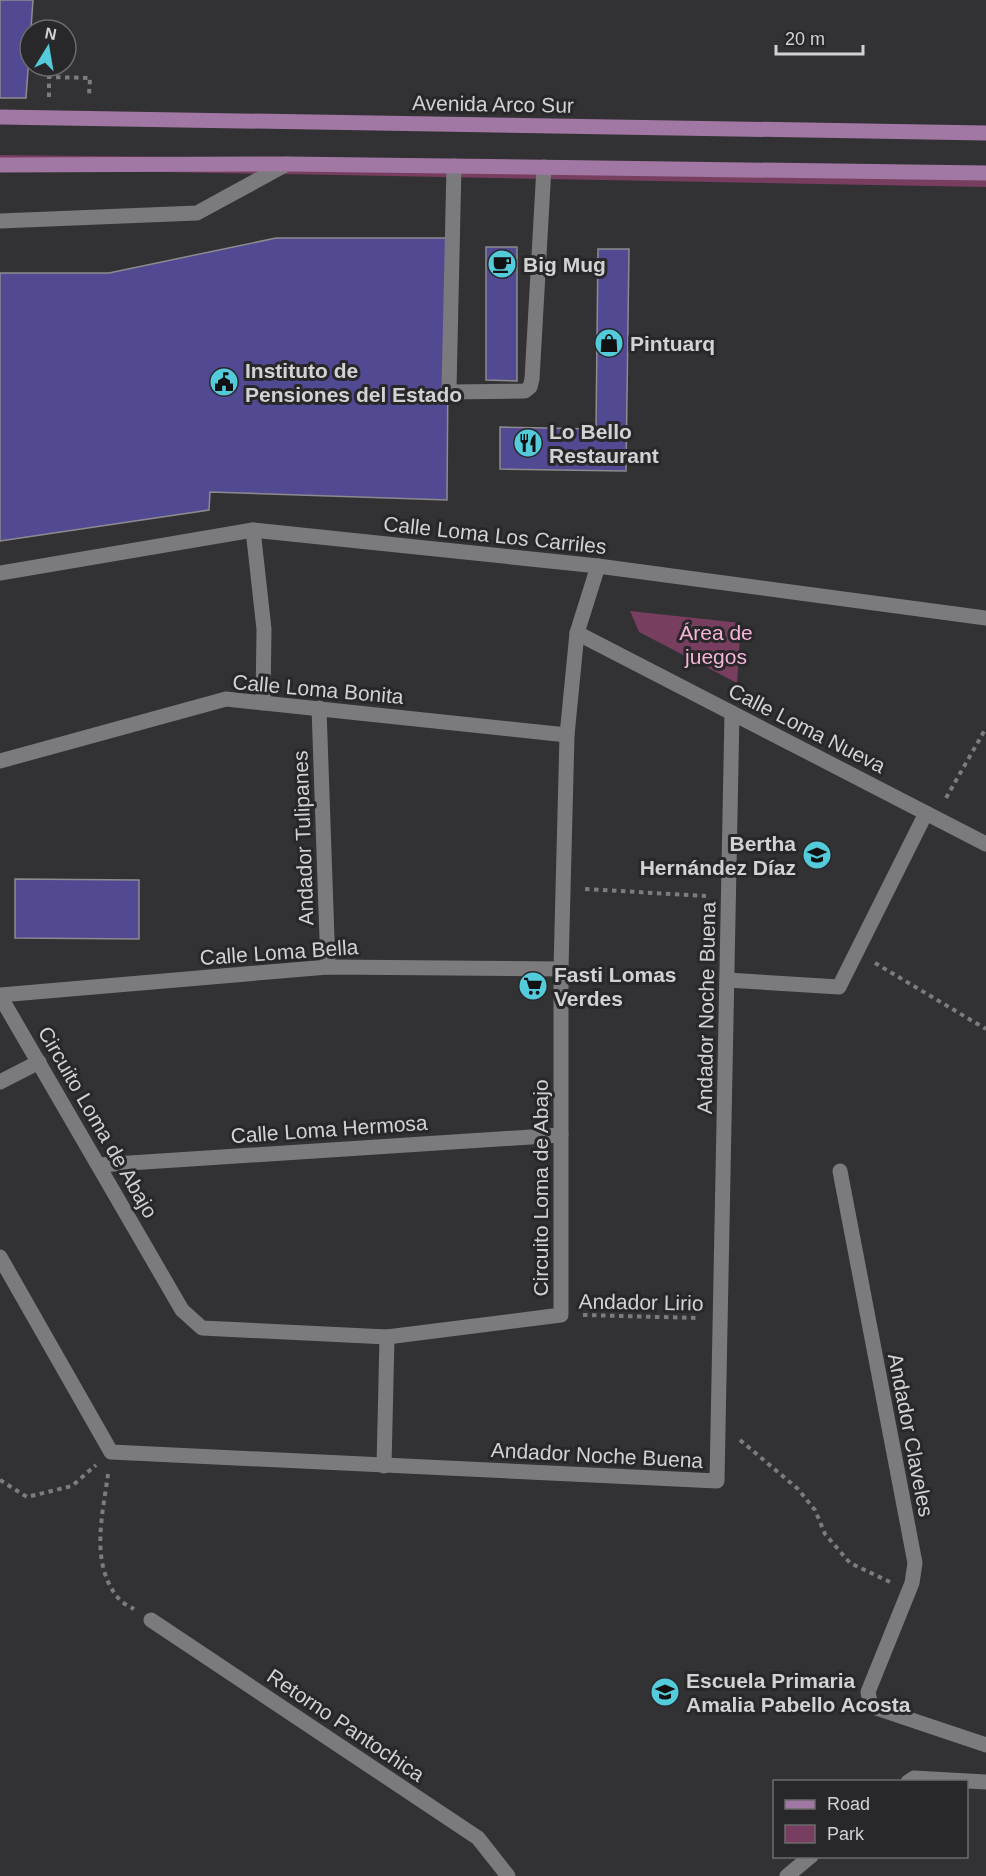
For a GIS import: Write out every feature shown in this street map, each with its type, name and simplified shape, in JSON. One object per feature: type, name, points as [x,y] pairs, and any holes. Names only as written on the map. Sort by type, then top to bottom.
[{"type":"main road","name":"Avenida Arco Sur","points":[[0,117],[986,133]]},
{"type":"main road","points":[[0,165],[287,164],[986,173]]},
{"type":"street","points":[[0,221],[197,213],[287,164]]},
{"type":"street","points":[[454,166],[449,389],[451,392],[525,391],[530,387],[544,167]]},
{"type":"street","points":[[253,530],[264,629],[263,703]]},
{"type":"street","name":"Calle Loma Los Carriles","points":[[0,573],[253,530],[598,567],[986,618]]},
{"type":"street","name":"Circuito Loma de Abajo","points":[[0,996],[182,1310],[202,1328],[387,1336],[561,1315],[561,969],[567,735],[577,633],[598,567]]},
{"type":"street","name":"Calle Loma Nueva","points":[[577,633],[986,844]]},
{"type":"street","name":"Calle Loma Bonita","points":[[0,761],[226,699],[567,735]]},
{"type":"street","name":"Andador Tulipanes","points":[[319,708],[328,967]]},
{"type":"street","name":"Andador Noche Buena","points":[[111,1452],[717,1481],[732,713]]},
{"type":"street","points":[[727,980],[839,987],[930,815]]},
{"type":"street","name":"Calle Loma Bella","points":[[0,996],[328,967],[561,969]]},
{"type":"street","points":[[0,1082],[39,1062]]},
{"type":"street","name":"Calle Loma Hermosa","points":[[99,1165],[561,1135]]},
{"type":"street","name":"Andador Claveles","points":[[840,1171],[915,1563],[909,1592],[868,1692],[870,1702],[873,1707],[986,1745]]},
{"type":"street","points":[[0,1257],[111,1452]]},
{"type":"street","points":[[384,1466],[387,1336]]},
{"type":"street","name":"Retorno Pantochica","points":[[152,1620],[478,1838],[507,1876]]},
{"type":"street","points":[[911,1780],[914,1778],[950,1780]]},
{"type":"street","points":[[968,1781],[986,1782]]},
{"type":"street","points":[[786,1876],[810,1858]]},
{"type":"path","points":[[78,78],[90,78]]},
{"type":"path","points":[[930,815],[986,728]]},
{"type":"path","points":[[563,888],[729,898]]},
{"type":"path","points":[[856,952],[986,1029]]},
{"type":"path","name":"Andador Lirio","points":[[561,1315],[720,1319]]},
{"type":"path","points":[[718,1423],[798,1489],[815,1510],[825,1534],[849,1563],[909,1592]]},
{"type":"path","points":[[0,1480],[27,1497],[44,1494],[72,1486],[111,1452]]},
{"type":"path","points":[[111,1452],[99,1547],[106,1579],[119,1600],[152,1620]]},
{"type":"green space","points":[[0,155],[986,166],[986,187],[0,170]]},
{"type":"green space","name":"Área de juegos","points":[[630,611],[741,623],[737,683],[639,632]]},
{"type":"building","points":[[0,0],[33,0],[32,18],[18,18],[18,78],[27,78],[26,98],[0,98]]},
{"type":"building","name":"Instituto de Pensiones del Estado","points":[[276,238],[449,238],[447,500],[210,492],[209,510],[0,541],[0,273],[109,273]]},
{"type":"building","points":[[486,247],[517,247],[517,381],[486,380]]},
{"type":"building","points":[[598,249],[629,249],[626,471],[500,469],[500,427],[596,429]]},
{"type":"building","points":[[15,879],[139,880],[139,939],[15,938]]},
{"type":"place","name":"Big Mug","points":[[502,264]]},
{"type":"place","name":"Pintuarq","points":[[609,343]]},
{"type":"place","name":"Instituto de Pensiones del Estado","points":[[224,382]]},
{"type":"place","name":"Lo Bello Restaurant","points":[[528,443]]},
{"type":"place","name":"Bertha Hernández Díaz","points":[[817,855]]},
{"type":"place","name":"Fasti Lomas Verdes","points":[[533,986]]},
{"type":"place","name":"Escuela Primaria Amalia Pabello Acosta","points":[[665,1692]]}]
